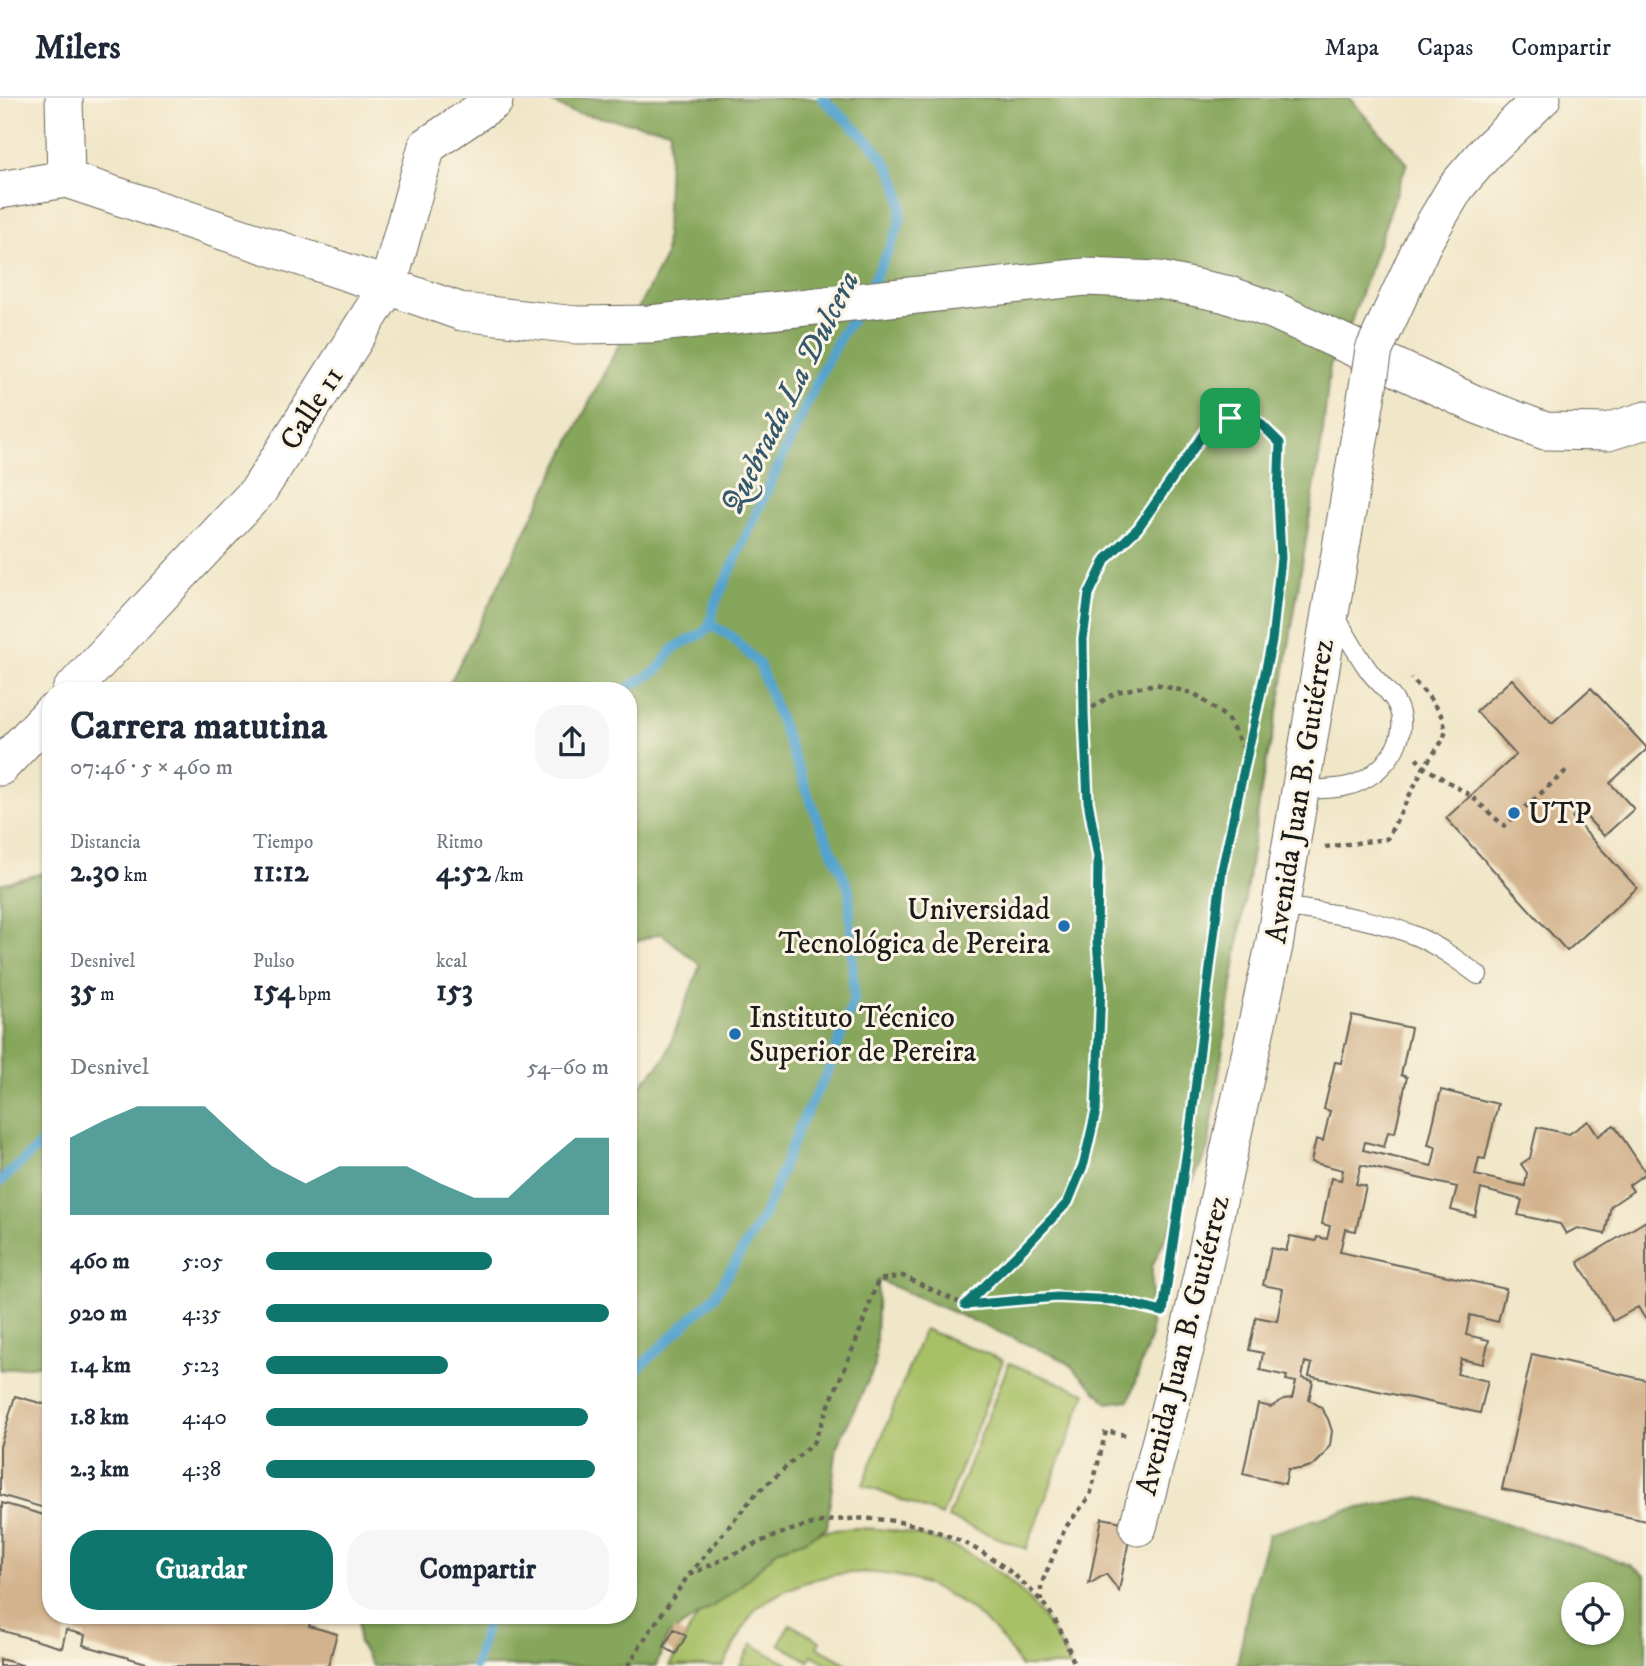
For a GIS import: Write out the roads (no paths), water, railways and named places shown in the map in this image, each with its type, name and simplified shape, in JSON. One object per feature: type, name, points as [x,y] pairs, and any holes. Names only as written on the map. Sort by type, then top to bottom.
[{"type":"street","points":[[64,98],[66,179]]},
{"type":"street","name":"Calle 11","points":[[79,682],[260,489],[388,286],[427,146],[494,102],[494,98]]},
{"type":"street","name":"Avenida Juan B. Gutiérrez","points":[[1138,1527],[1188,1338],[1274,946],[1374,350],[1424,241],[1456,187],[1487,150],[1542,98]]},
{"type":"street","points":[[0,190],[66,179],[462,312],[576,325],[650,324],[1085,277],[1159,280],[1226,295],[1275,311],[1477,405],[1545,431],[1608,432],[1646,420]]},
{"type":"street","points":[[0,767],[42,723]]},
{"type":"lane","points":[[1299,790],[1348,786],[1364,780],[1390,757],[1400,739],[1402,725],[1396,702],[1370,672],[1329,606]]},
{"type":"lane","points":[[1281,906],[1387,925],[1419,937],[1447,952],[1478,975]]},
{"type":"waterway","name":"Quebrada La Dulcera","points":[[822,98],[879,153],[898,187],[901,205],[899,225],[868,294]]},
{"type":"waterway","name":"Quebrada La Dulcera","points":[[637,682],[657,670],[672,650],[706,631],[714,606],[823,369],[842,333],[857,313]]},
{"type":"waterway","points":[[637,1370],[714,1297],[764,1215],[800,1125],[829,1069],[854,999],[849,889],[815,813],[759,664],[731,636],[711,625]]},
{"type":"waterway","name":"Quebrada La Dulcera","points":[[0,1182],[42,1143]]},
{"type":"waterway","points":[[475,1666],[487,1624]]},
{"type":"place","name":"UTP","points":[[1514,813]]},
{"type":"place","name":"Universidad Tecnológica de Pereira","points":[[1064,926]]},
{"type":"place","name":"Instituto Técnico Superior de Pereira","points":[[735,1034]]}]
